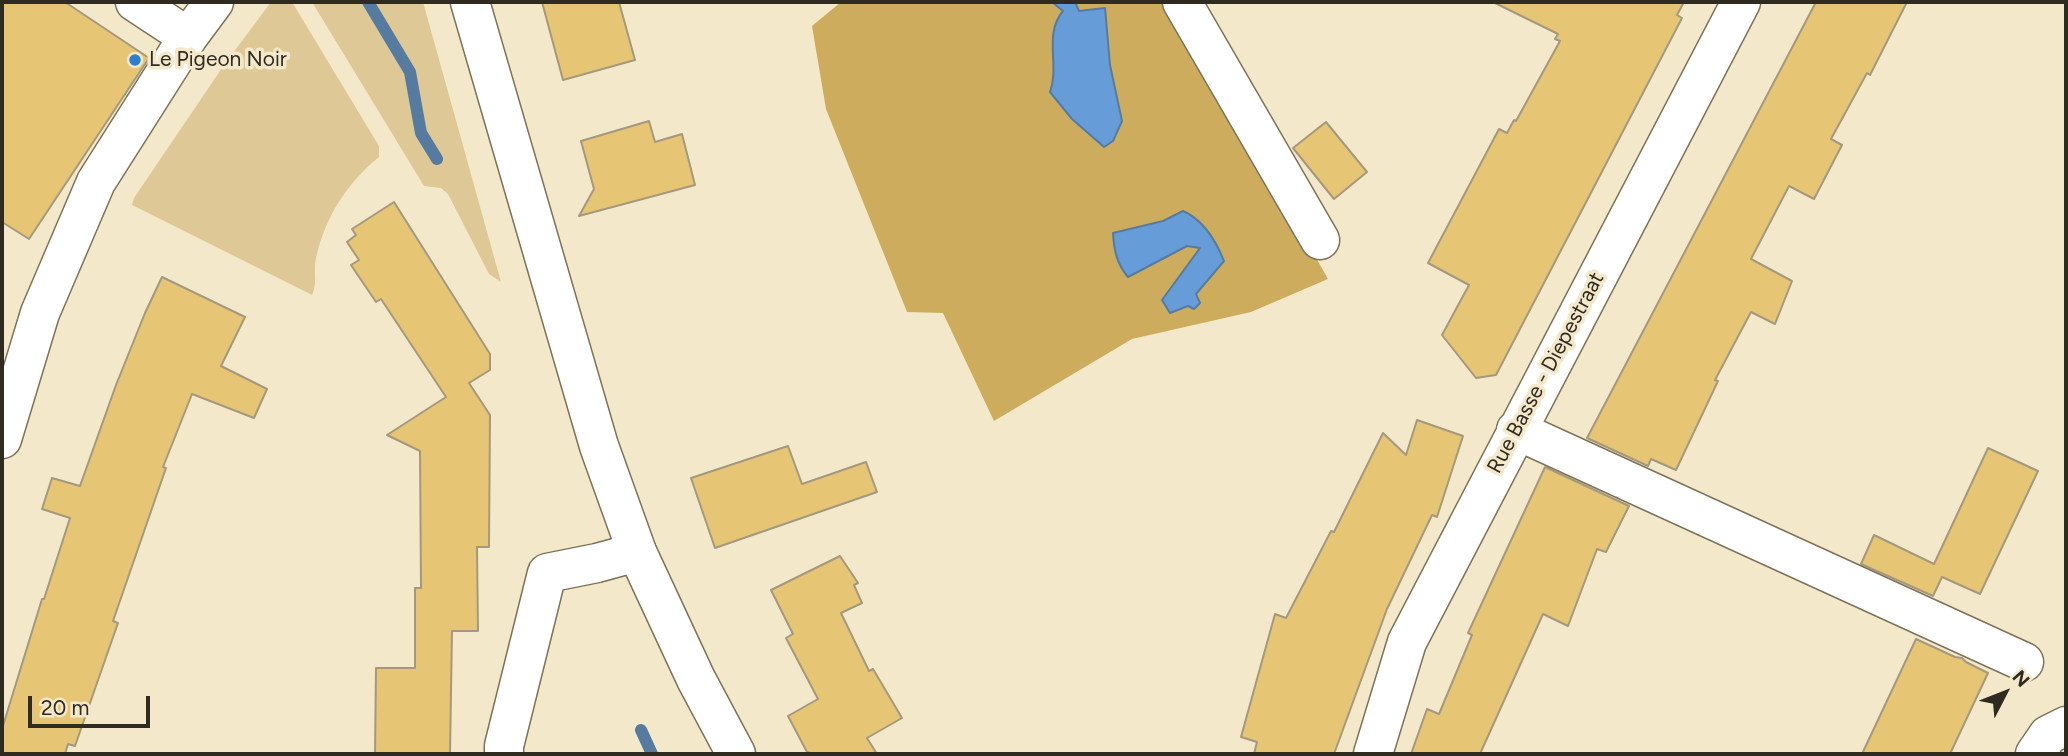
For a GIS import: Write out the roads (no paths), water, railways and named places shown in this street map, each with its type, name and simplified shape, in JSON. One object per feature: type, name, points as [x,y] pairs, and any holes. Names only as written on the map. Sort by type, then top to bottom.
[{"type":"street","points":[[135,2],[188,37]]},
{"type":"street","points":[[2,439],[40,313],[96,182],[188,37],[214,2]]},
{"type":"street","points":[[470,2],[599,446],[637,552],[696,679],[736,754]]},
{"type":"street","points":[[1182,2],[1320,240]]},
{"type":"street","name":"Rue Basse - Diepestraat","points":[[1373,754],[1407,642],[1741,2]]},
{"type":"street","points":[[1516,430],[2024,663]]},
{"type":"street","points":[[504,754],[547,573],[637,552]]},
{"type":"street","points":[[2035,754],[2048,735],[2066,726]]},
{"type":"water","points":[[1052,2],[1075,2],[1079,11],[1105,8],[1110,65],[1122,121],[1113,141],[1104,147],[1072,119],[1050,92],[1053,82],[1054,30],[1063,11]]},
{"type":"water","points":[[1183,211],[1197,220],[1208,232],[1224,261],[1196,294],[1200,303],[1194,309],[1188,306],[1170,313],[1162,300],[1200,248],[1187,246],[1128,277],[1117,257],[1113,233],[1163,221]]},
{"type":"waterway","points":[[368,2],[410,72],[421,133],[437,159]]},
{"type":"waterway","points":[[641,730],[652,754]]},
{"type":"place","name":"Le Pigeon Noir","points":[[135,60]]}]
